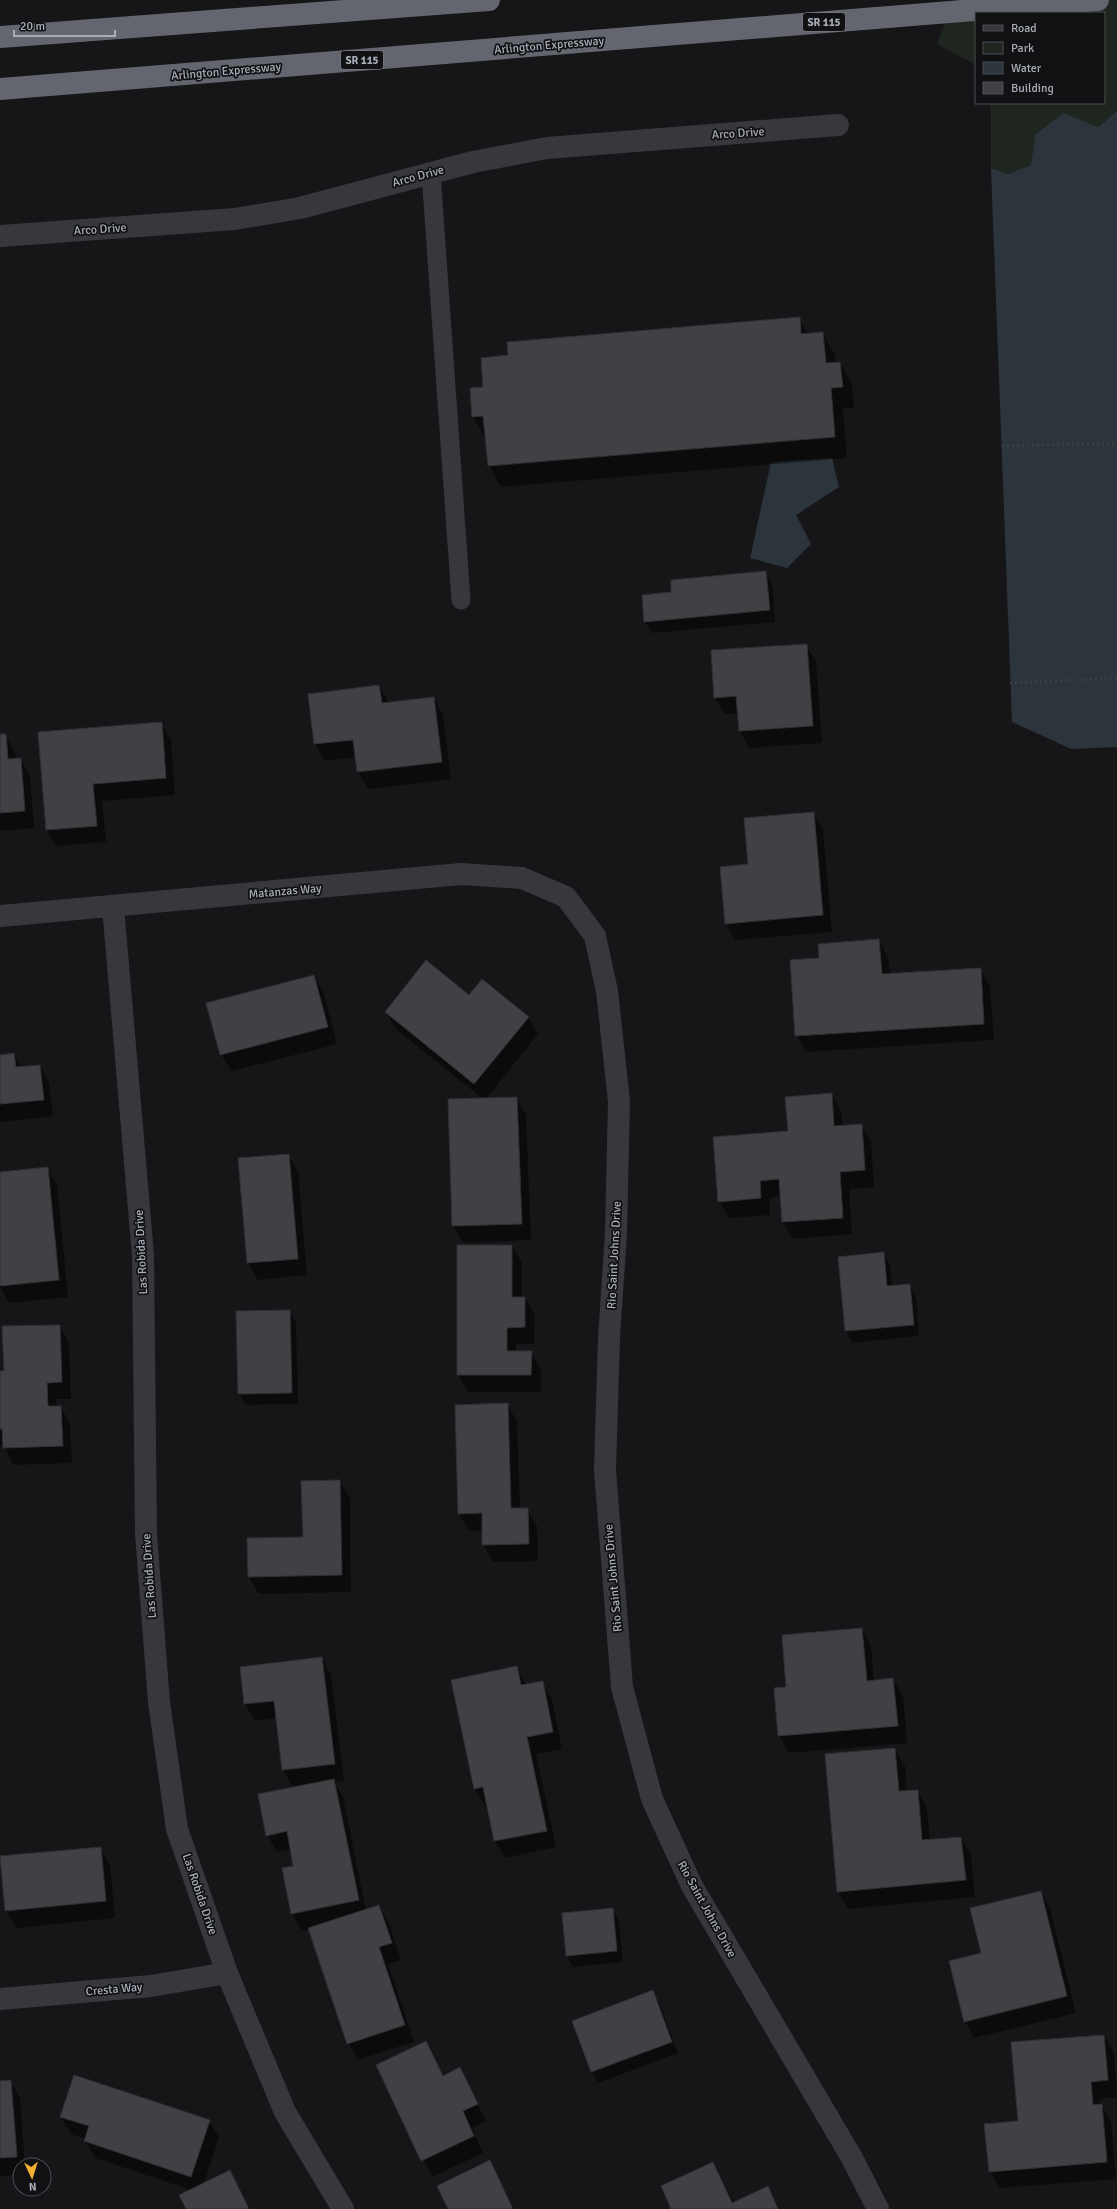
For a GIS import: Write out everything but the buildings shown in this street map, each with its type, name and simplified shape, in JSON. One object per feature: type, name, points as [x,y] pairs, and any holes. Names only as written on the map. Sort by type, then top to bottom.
[{"type":"highway","points":[[0,37],[489,0]]},
{"type":"highway","name":"Arlington Expressway","points":[[0,89],[1098,0]]},
{"type":"street","name":"Arco Drive","points":[[0,236],[235,219],[300,208],[473,162],[547,148],[838,125]]},
{"type":"street","name":"Matanzas Way","points":[[0,916],[113,907],[461,874],[522,878],[566,897]]},
{"type":"street","name":"Rio Saint Johns Drive","points":[[566,897],[595,936],[607,991],[619,1101],[616,1234],[609,1337],[605,1470],[622,1687],[652,1799],[692,1886],[852,2158],[878,2209]]},
{"type":"street","name":"Las Robida Drive","points":[[113,907],[143,1255],[146,1534],[159,1702],[177,1829],[227,1972],[285,2112],[343,2209]]},
{"type":"street","name":"Cresta Way","points":[[0,1999],[151,1986],[227,1972]]},
{"type":"lane","points":[[431,173],[461,600]]},
{"type":"path","points":[[1002,446],[1117,444]]},
{"type":"path","points":[[1010,683],[1117,678]]},
{"type":"green space","points":[[955,0],[1117,0],[1117,111],[1098,127],[1035,135],[1031,165],[1008,174],[991,168],[991,109],[989,104],[1105,104],[1105,12],[975,12],[975,67],[974,64],[937,44]]},
{"type":"water","points":[[1117,111],[1117,747],[1071,749],[1012,722],[991,168],[1008,174],[1031,165],[1035,135],[1063,113],[1098,127]]},
{"type":"water","points":[[832,458],[839,487],[796,515],[811,544],[787,568],[750,558],[771,462]]}]
